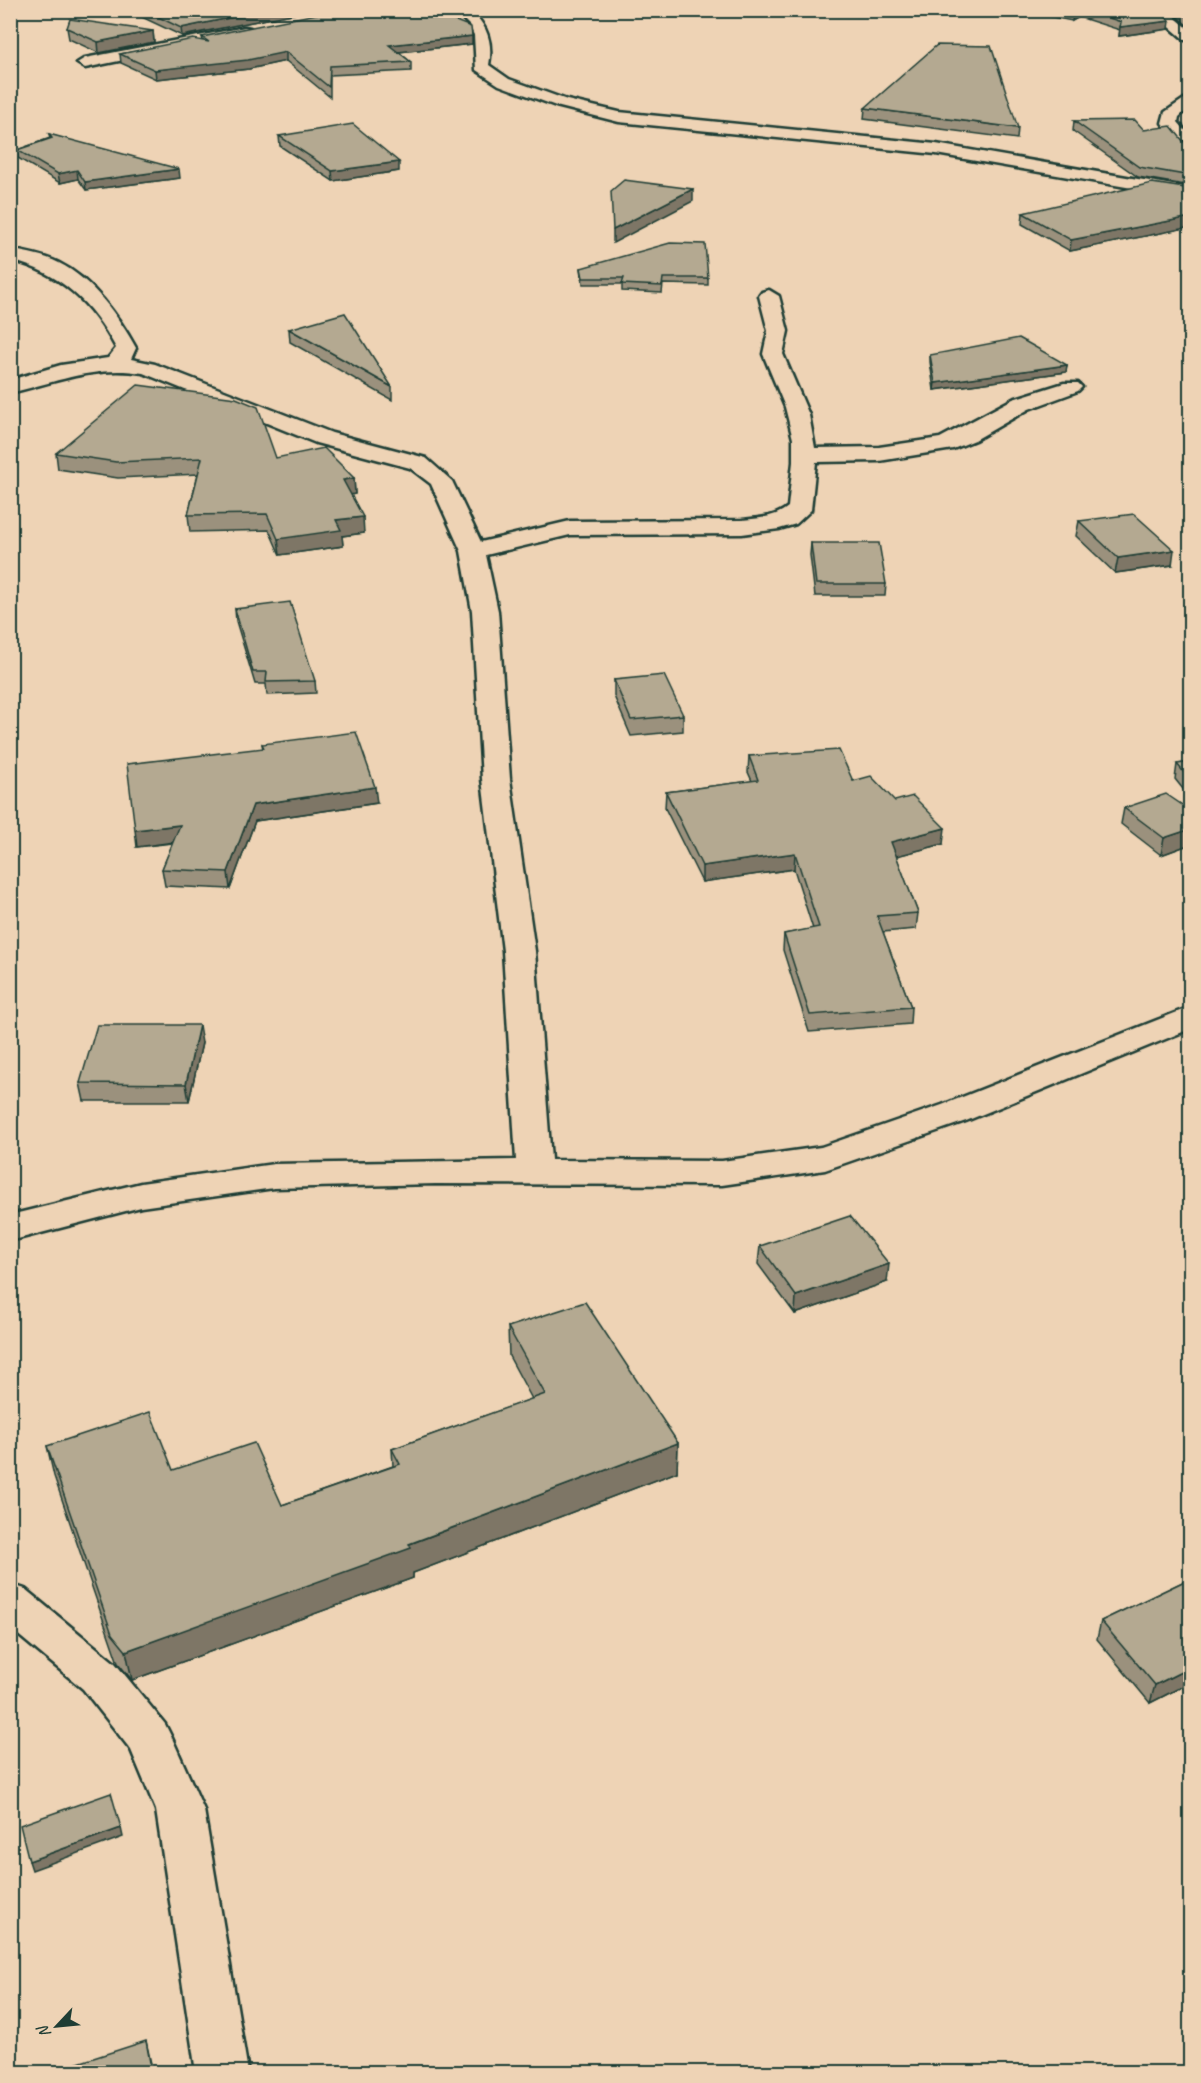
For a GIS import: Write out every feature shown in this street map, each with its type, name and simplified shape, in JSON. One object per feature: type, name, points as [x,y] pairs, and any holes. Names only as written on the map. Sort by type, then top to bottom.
[{"type":"street","points":[[461,10],[471,18],[483,36],[485,51],[481,67],[504,82],[562,103],[619,117],[936,149],[1191,193]]},
{"type":"street","points":[[1157,10],[1191,37]]},
{"type":"street","points":[[85,63],[258,29]]},
{"type":"street","points":[[1191,100],[1171,115],[1170,123],[1191,146]]},
{"type":"street","points":[[10,254],[41,262],[56,269],[75,284],[120,334],[126,348],[123,356],[114,363]]},
{"type":"street","points":[[473,551],[570,528],[621,525],[742,527],[771,524],[788,519],[799,510],[805,474],[799,418],[773,354],[779,340],[779,326],[769,296]]},
{"type":"street","points":[[10,387],[64,371],[114,363],[148,368],[324,438],[418,463],[441,481],[473,551],[485,611],[496,779],[519,951],[534,1172]]},
{"type":"street","points":[[804,454],[879,454],[945,444],[967,435],[1021,404],[1071,387]]},
{"type":"street","points":[[10,1228],[141,1195],[274,1176],[534,1172],[722,1173],[825,1158],[954,1113],[1191,1017]]},
{"type":"street","points":[[10,1602],[99,1676],[149,1738],[180,1809],[222,2073]]},
{"type":"building","points":[[144,10],[268,10],[181,28]]},
{"type":"building","points":[[336,10],[428,10],[471,27],[472,36],[389,45],[411,62],[330,66],[329,87],[286,52],[248,60],[155,70],[120,54],[193,39],[209,42],[202,37]]},
{"type":"building","points":[[1061,10],[1077,10],[1073,13]]},
{"type":"building","points":[[1086,10],[1158,10],[1170,21],[1120,27],[1121,22]]},
{"type":"building","points":[[1181,10],[1191,10],[1191,18]]},
{"type":"building","points":[[70,19],[153,31],[98,42],[67,28]]},
{"type":"building","points":[[937,45],[991,46],[1018,128],[865,108]]},
{"type":"building","points":[[1135,120],[1144,130],[1171,126],[1184,142],[1191,143],[1191,176],[1139,167],[1074,121]]},
{"type":"building","points":[[353,124],[399,162],[332,171],[279,136]]},
{"type":"building","points":[[49,134],[179,169],[85,182],[77,170],[58,174],[17,150],[52,138]]},
{"type":"building","points":[[624,180],[693,189],[613,230],[611,191]]},
{"type":"building","points":[[1152,183],[1191,189],[1191,217],[1071,240],[1023,213]]},
{"type":"building","points":[[670,243],[705,244],[708,278],[663,278],[662,286],[622,284],[624,278],[583,278],[581,268]]},
{"type":"building","points":[[345,313],[392,387],[289,329]]},
{"type":"building","points":[[1019,338],[1067,365],[935,383],[930,355]]},
{"type":"building","points":[[138,385],[236,398],[258,407],[276,458],[324,448],[354,478],[343,480],[363,517],[336,520],[341,530],[278,539],[267,514],[188,515],[202,458],[116,462],[56,453]]},
{"type":"building","points":[[1134,514],[1174,550],[1118,558],[1079,521]]},
{"type":"building","points":[[811,543],[879,543],[886,584],[816,584]]},
{"type":"building","points":[[290,602],[315,681],[266,682],[267,672],[253,672],[235,609]]},
{"type":"building","points":[[664,675],[683,715],[631,720],[614,680]]},
{"type":"building","points":[[356,732],[375,787],[253,805],[228,872],[162,869],[180,825],[135,830],[127,764],[264,748],[262,744]]},
{"type":"building","points":[[839,750],[853,781],[871,776],[895,801],[913,796],[945,828],[891,842],[918,913],[877,916],[911,1007],[810,1015],[784,934],[819,927],[795,853],[702,866],[666,792],[758,780],[749,756]]},
{"type":"building","points":[[1191,762],[1191,781],[1177,764]]},
{"type":"building","points":[[1166,794],[1191,811],[1191,829],[1164,838],[1124,808]]},
{"type":"building","points":[[97,1025],[199,1025],[186,1084],[80,1083]]},
{"type":"building","points":[[850,1216],[889,1264],[796,1296],[760,1246]]},
{"type":"building","points":[[585,1302],[678,1443],[409,1544],[411,1548],[126,1651],[112,1634],[47,1446],[150,1412],[173,1470],[254,1443],[282,1505],[400,1464],[392,1449],[545,1394],[508,1327]]},
{"type":"building","points":[[1191,1578],[1191,1667],[1155,1685],[1101,1621]]},
{"type":"building","points":[[111,1793],[121,1828],[29,1861],[20,1825]]},
{"type":"building","points":[[146,2041],[152,2073],[77,2073],[75,2064]]}]
